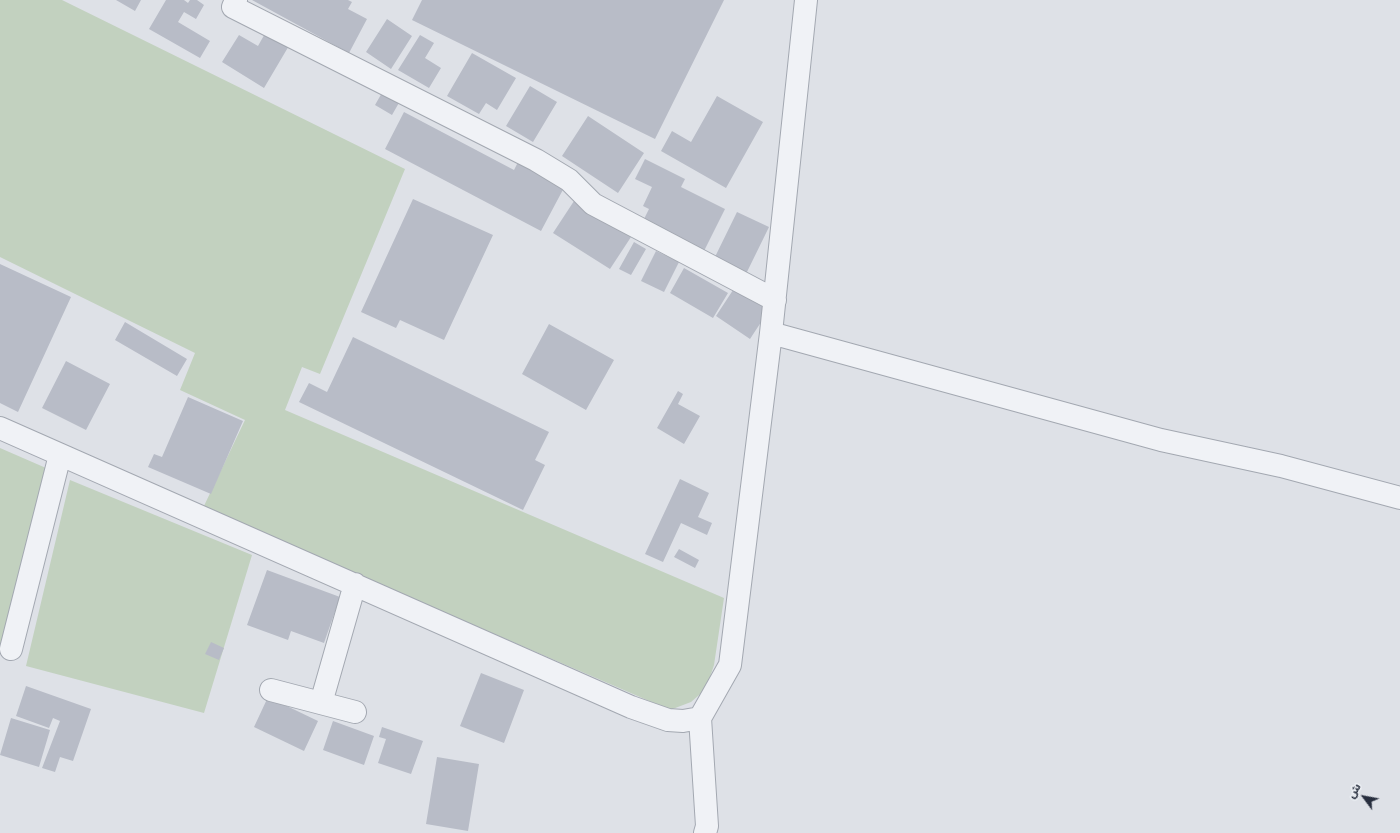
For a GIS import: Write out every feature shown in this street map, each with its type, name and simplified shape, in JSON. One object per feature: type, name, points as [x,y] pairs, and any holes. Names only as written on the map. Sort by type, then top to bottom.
[{"type":"street","points":[[236,0],[233,7],[536,160],[569,180],[593,204],[775,300]]},
{"type":"street","points":[[705,833],[707,826],[700,718],[730,666],[772,333],[806,0]]},
{"type":"street","points":[[772,333],[1161,440],[1281,466],[1400,498]]},
{"type":"street","points":[[0,428],[631,707],[668,720],[683,721],[700,718]]},
{"type":"street","points":[[11,649],[60,455]]},
{"type":"street","points":[[321,703],[355,584]]},
{"type":"street","points":[[271,690],[355,712]]},
{"type":"green space","points":[[0,0],[62,0],[405,169],[320,374],[302,367],[285,410],[724,598],[714,665],[706,689],[691,702],[670,710],[203,508],[245,420],[180,390],[195,353],[0,257]]},
{"type":"green space","points":[[0,448],[46,468],[0,654]]},
{"type":"green space","points":[[70,480],[252,555],[204,713],[26,666]]},
{"type":"building","points":[[116,0],[141,0],[135,11]]},
{"type":"building","points":[[166,0],[184,0],[188,3],[190,0],[197,0],[204,5],[196,19],[184,12],[178,22],[210,41],[200,58],[149,29]]},
{"type":"building","points":[[252,0],[348,0],[352,2],[348,9],[367,19],[349,53]]},
{"type":"building","points":[[422,0],[724,0],[655,139],[412,20]]},
{"type":"building","points":[[387,19],[412,36],[391,69],[366,52]]},
{"type":"building","points":[[267,30],[290,44],[264,88],[222,62],[239,35],[258,46]]},
{"type":"building","points":[[420,35],[434,43],[425,58],[441,68],[429,88],[398,70]]},
{"type":"building","points":[[472,53],[516,78],[497,110],[486,103],[479,114],[447,96]]},
{"type":"building","points":[[530,86],[557,102],[533,142],[506,126]]},
{"type":"building","points":[[383,91],[400,101],[392,115],[375,105]]},
{"type":"building","points":[[717,96],[763,122],[726,188],[661,151],[672,131],[691,142]]},
{"type":"building","points":[[404,112],[514,170],[519,160],[566,184],[541,231],[385,149]]},
{"type":"building","points":[[588,116],[644,153],[618,193],[562,156]]},
{"type":"building","points":[[645,159],[685,179],[681,187],[725,209],[702,255],[641,225],[649,209],[643,206],[652,187],[635,179]]},
{"type":"building","points":[[413,199],[493,235],[444,340],[400,320],[396,328],[361,312]]},
{"type":"building","points":[[574,201],[631,237],[610,269],[553,233]]},
{"type":"building","points":[[737,212],[769,227],[745,276],[713,261]]},
{"type":"building","points":[[634,242],[646,249],[631,275],[619,269]]},
{"type":"building","points":[[656,251],[679,262],[664,292],[641,281]]},
{"type":"building","points":[[0,264],[71,297],[18,412],[0,403]]},
{"type":"building","points":[[684,268],[728,293],[713,318],[670,293]]},
{"type":"building","points":[[735,287],[769,310],[750,339],[716,316]]},
{"type":"building","points":[[125,322],[187,359],[177,376],[115,340]]},
{"type":"building","points":[[549,324],[614,360],[586,410],[522,374]]},
{"type":"building","points":[[353,337],[549,432],[535,460],[545,465],[523,510],[299,402],[309,383],[327,392]]},
{"type":"building","points":[[66,361],[110,384],[86,430],[42,408]]},
{"type":"building","points":[[678,391],[683,394],[678,404],[700,416],[684,444],[657,428]]},
{"type":"building","points":[[188,397],[243,421],[211,494],[148,467],[154,454],[162,457]]},
{"type":"building","points":[[680,479],[709,493],[698,517],[712,523],[707,535],[681,523],[663,562],[645,554]]},
{"type":"building","points":[[679,549],[699,560],[695,568],[674,557]]},
{"type":"building","points":[[267,570],[340,597],[324,643],[291,631],[288,640],[247,625]]},
{"type":"building","points":[[211,642],[224,648],[219,660],[205,654]]},
{"type":"building","points":[[481,673],[524,690],[504,743],[460,726]]},
{"type":"building","points":[[26,686],[91,709],[73,761],[60,757],[55,772],[42,768],[60,721],[53,718],[49,728],[16,716]]},
{"type":"building","points":[[268,697],[318,721],[304,751],[254,727]]},
{"type":"building","points":[[11,718],[50,730],[39,767],[0,755]]},
{"type":"building","points":[[333,721],[374,736],[364,765],[323,750]]},
{"type":"building","points":[[382,727],[423,741],[411,774],[378,763],[386,739],[379,737]]},
{"type":"building","points":[[437,757],[479,764],[468,831],[426,824]]}]
